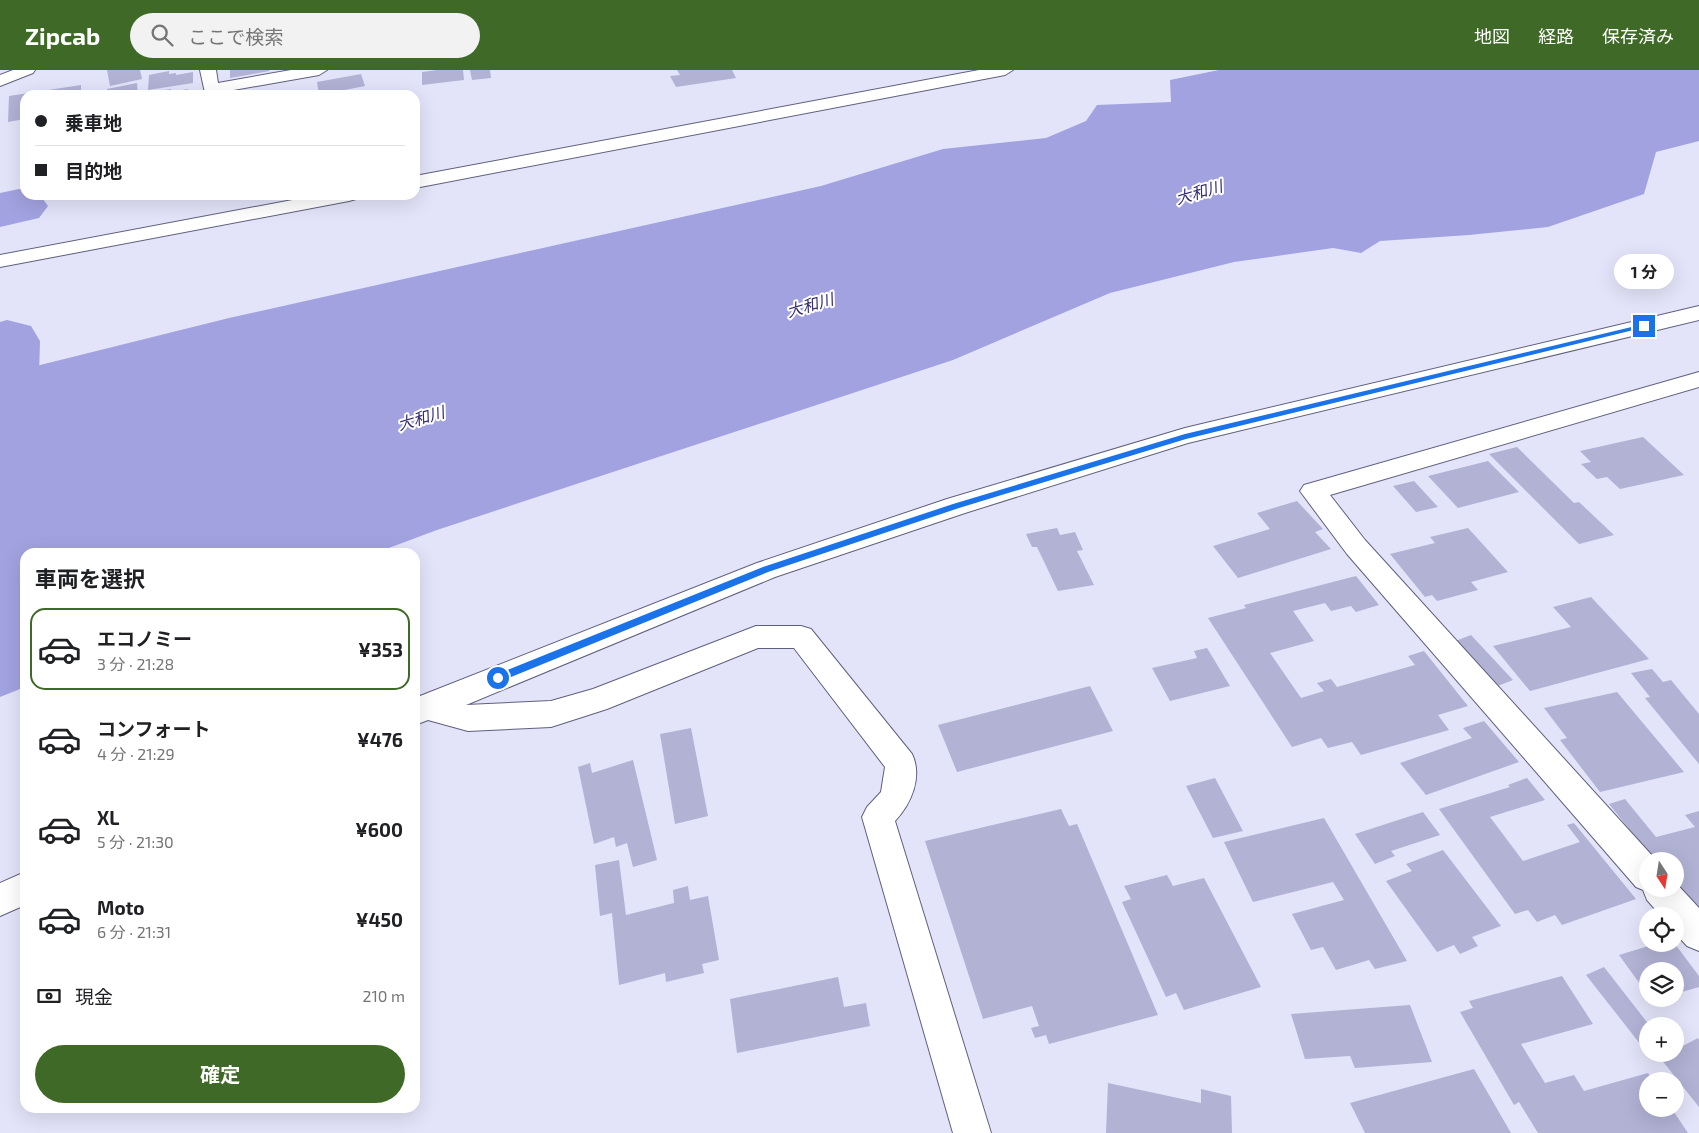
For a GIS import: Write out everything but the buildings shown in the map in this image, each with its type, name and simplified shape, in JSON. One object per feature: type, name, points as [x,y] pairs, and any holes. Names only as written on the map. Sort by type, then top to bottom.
[{"type":"street","points":[[0,81],[27,70]]},
{"type":"street","points":[[208,70],[211,89],[319,70]]},
{"type":"street","points":[[420,181],[1006,70]]},
{"type":"street","points":[[0,261],[323,200]]},
{"type":"street","points":[[421,709],[766,570],[956,506],[1185,436],[1699,313]]},
{"type":"street","points":[[1639,866],[1356,547],[1313,491],[1699,379]]},
{"type":"street","points":[[421,709],[468,718],[551,714],[597,700],[756,637],[802,637],[901,764],[896,798],[878,817],[972,1133]]},
{"type":"street","points":[[0,900],[20,890]]},
{"type":"street","points":[[1667,898],[1699,934]]},
{"type":"water","name":"大和川","points":[[1219,70],[1699,70],[1699,141],[1656,152],[1644,194],[1548,227],[1380,241],[1361,253],[1333,248],[1234,262],[1110,293],[953,360],[437,530],[389,548],[20,548],[20,689],[0,697],[0,375],[229,318],[821,186],[943,149],[1046,138],[1086,121],[1097,105],[1171,102],[1170,80]]},
{"type":"waterway","points":[[0,210],[19,206]]},
{"type":"waterway","points":[[0,442],[7,341]]},
{"type":"route","points":[[498,678],[766,570],[956,506],[1185,436],[1644,326]]}]
